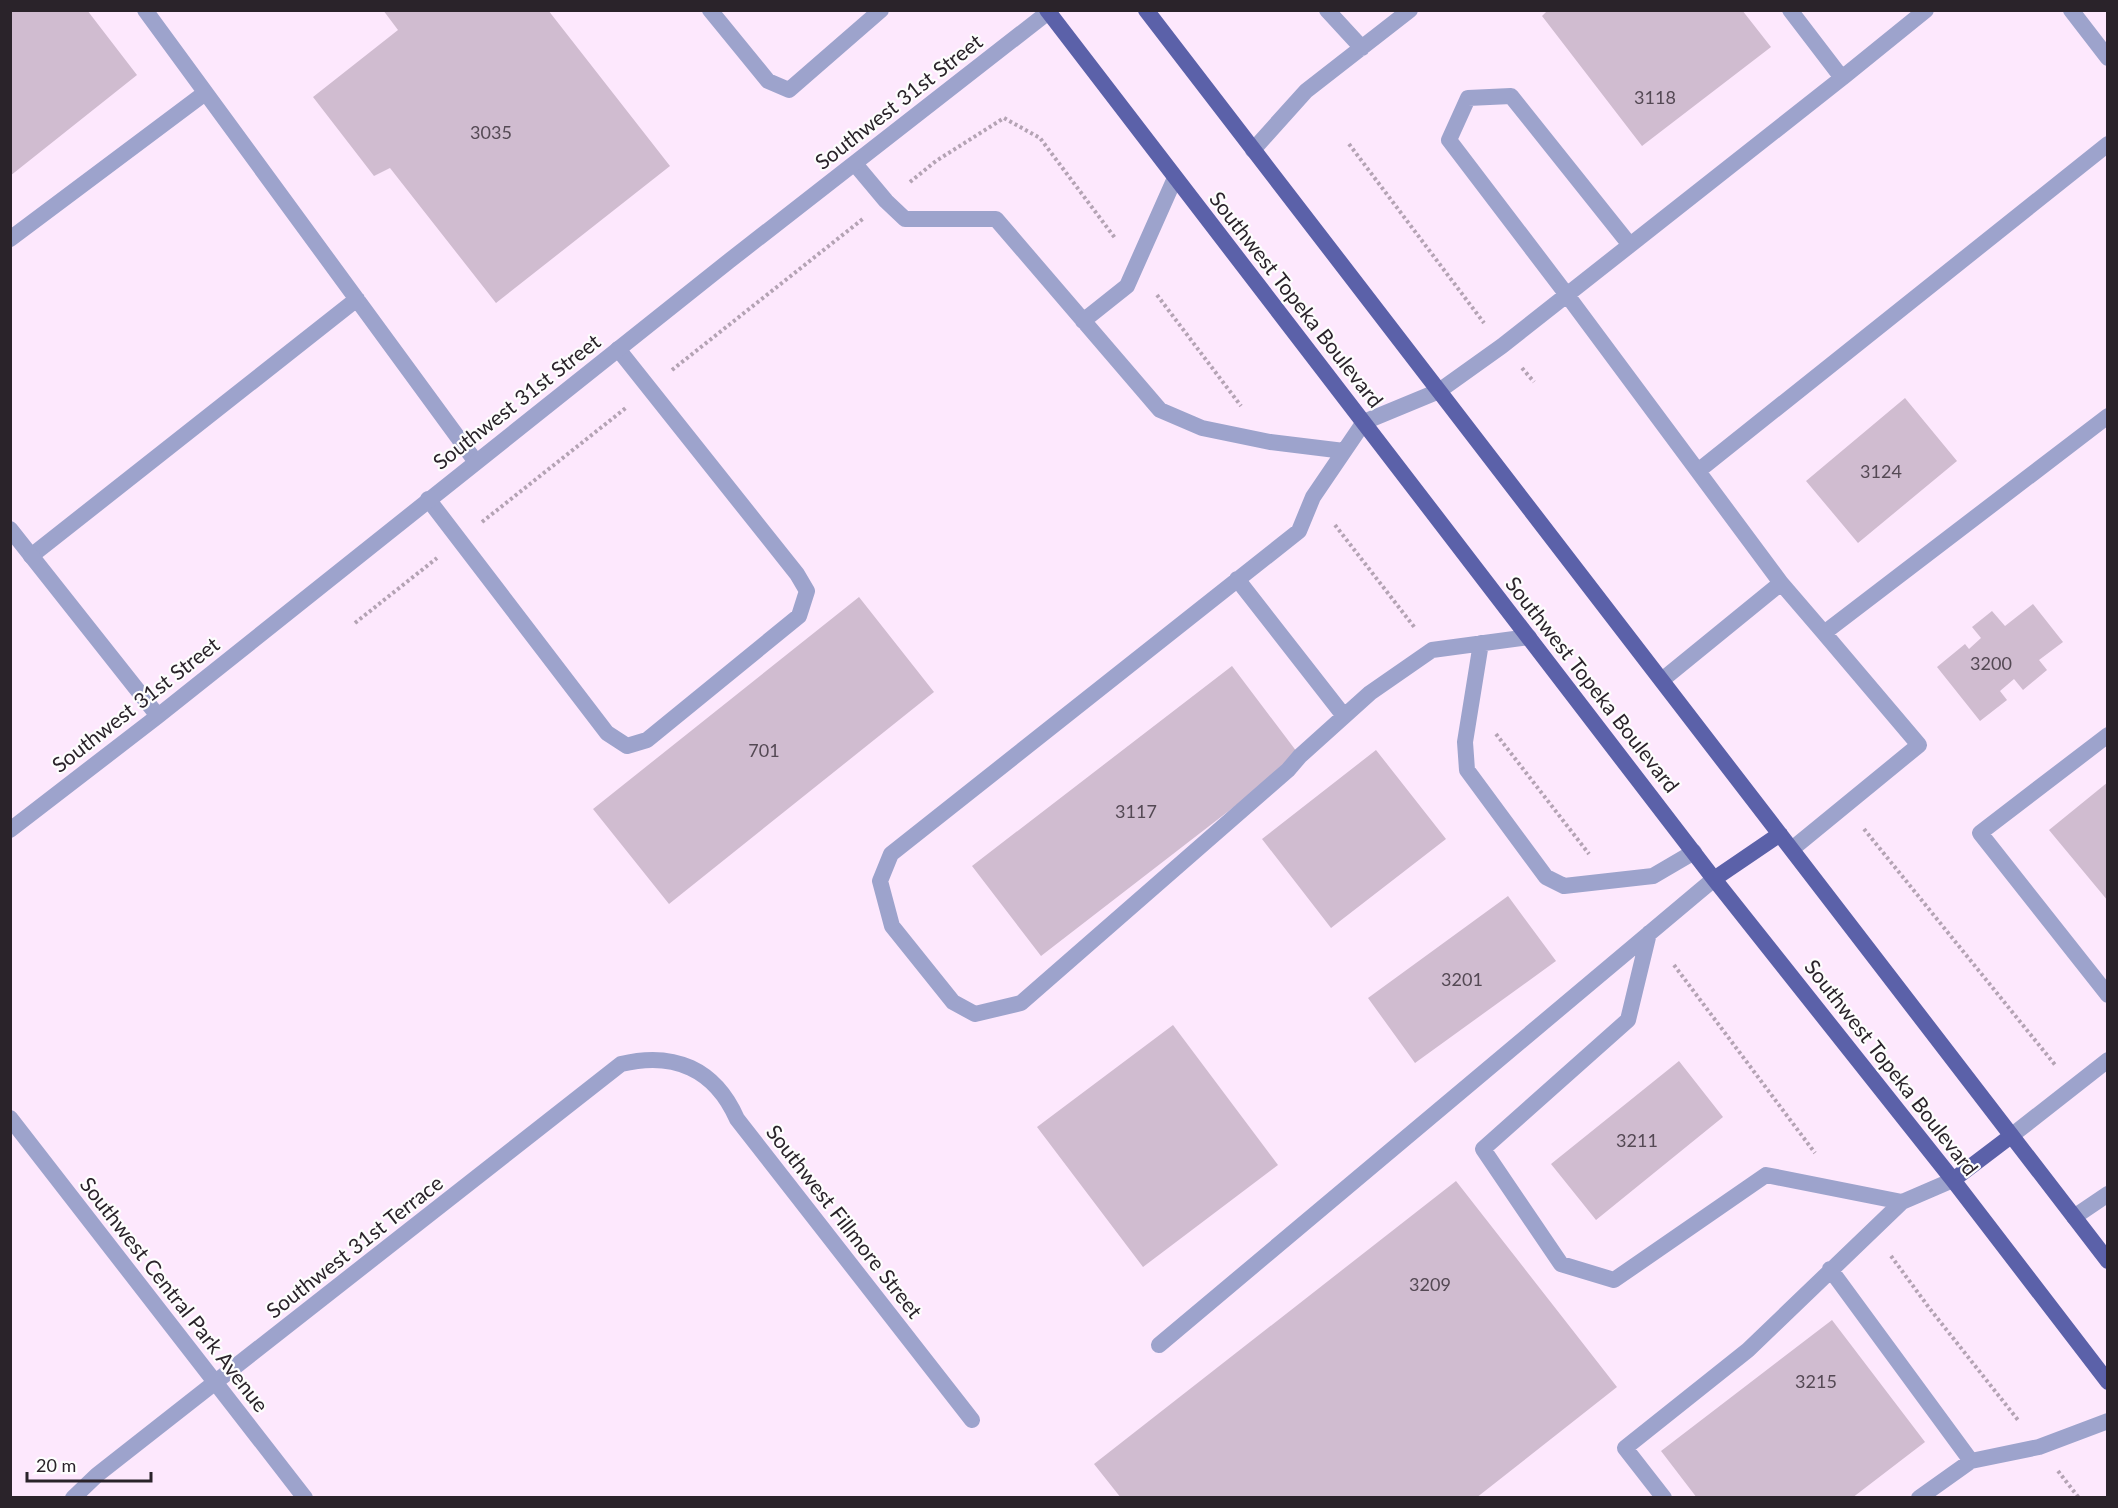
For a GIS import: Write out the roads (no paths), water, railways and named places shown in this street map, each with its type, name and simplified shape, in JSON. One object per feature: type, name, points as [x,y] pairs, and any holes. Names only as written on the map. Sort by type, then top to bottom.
[{"type":"main road","points":[[1146,10],[2108,1261]]},
{"type":"main road","name":"Southwest Topeka Boulevard","points":[[1049,11],[1714,879],[1953,1180],[2108,1382]]},
{"type":"main road","points":[[1714,879],[1780,834]]},
{"type":"main road","points":[[1953,1180],[2010,1136]]},
{"type":"street","points":[[145,10],[476,462]]},
{"type":"street","points":[[710,10],[768,81],[789,90],[881,10]]},
{"type":"street","points":[[1327,10],[1362,48]]},
{"type":"street","points":[[1253,150],[1306,91],[1410,10]]},
{"type":"street","points":[[1790,10],[1842,78]]},
{"type":"street","points":[[1529,637],[1432,650],[1370,693],[1288,770],[1021,1003],[975,1014],[953,1002],[892,926],[880,881],[891,854],[1299,531],[1313,497],[1364,422],[1439,391],[1502,346],[1926,10]]},
{"type":"street","points":[[2071,10],[2108,58]]},
{"type":"street","name":"Southwest 31st Street","points":[[10,830],[158,716],[428,499],[1049,11]]},
{"type":"street","points":[[10,239],[206,93]]},
{"type":"street","points":[[1630,245],[1511,96],[1468,98],[1449,140],[1781,583],[1919,745],[1792,849]]},
{"type":"street","points":[[1698,471],[2108,144]]},
{"type":"street","points":[[855,164],[886,201],[905,219],[996,219],[1160,410],[1202,428],[1270,442],[1344,451]]},
{"type":"street","points":[[1083,321],[1127,286],[1175,177]]},
{"type":"street","points":[[31,556],[357,299]]},
{"type":"street","points":[[428,499],[607,733],[627,747],[648,740],[799,616],[807,591],[797,574],[618,349]]},
{"type":"street","points":[[1824,633],[2108,416]]},
{"type":"street","points":[[13,538],[31,556],[158,716]]},
{"type":"street","points":[[1237,579],[1344,716]]},
{"type":"street","points":[[1662,680],[1781,583]]},
{"type":"street","points":[[1481,643],[1465,742],[1467,770],[1546,877],[1564,886],[1653,876],[1694,852]]},
{"type":"street","points":[[2108,735],[1980,833],[2108,995]]},
{"type":"street","points":[[1159,1345],[1714,879]]},
{"type":"street","points":[[1649,933],[1628,1020],[1483,1149],[1561,1264],[1614,1280],[1766,1175],[1902,1202]]},
{"type":"street","name":"Southwest 31st Terrace","points":[[73,1497],[97,1475],[621,1065],[640,1060],[657,1059],[675,1062]]},
{"type":"street","points":[[2010,1136],[2108,1060]]},
{"type":"street","name":"Southwest Fillmore Street","points":[[675,1062],[706,1077],[720,1090],[737,1119],[972,1420]]},
{"type":"street","name":"Southwest Central Park Avenue","points":[[10,1118],[305,1497]]},
{"type":"street","points":[[1664,1497],[1625,1448],[1748,1350],[1902,1202],[1953,1180]]},
{"type":"street","points":[[2074,1217],[2108,1194]]},
{"type":"street","points":[[1830,1269],[1971,1461]]},
{"type":"street","points":[[1919,1497],[1971,1461],[2039,1447],[2108,1421]]}]
